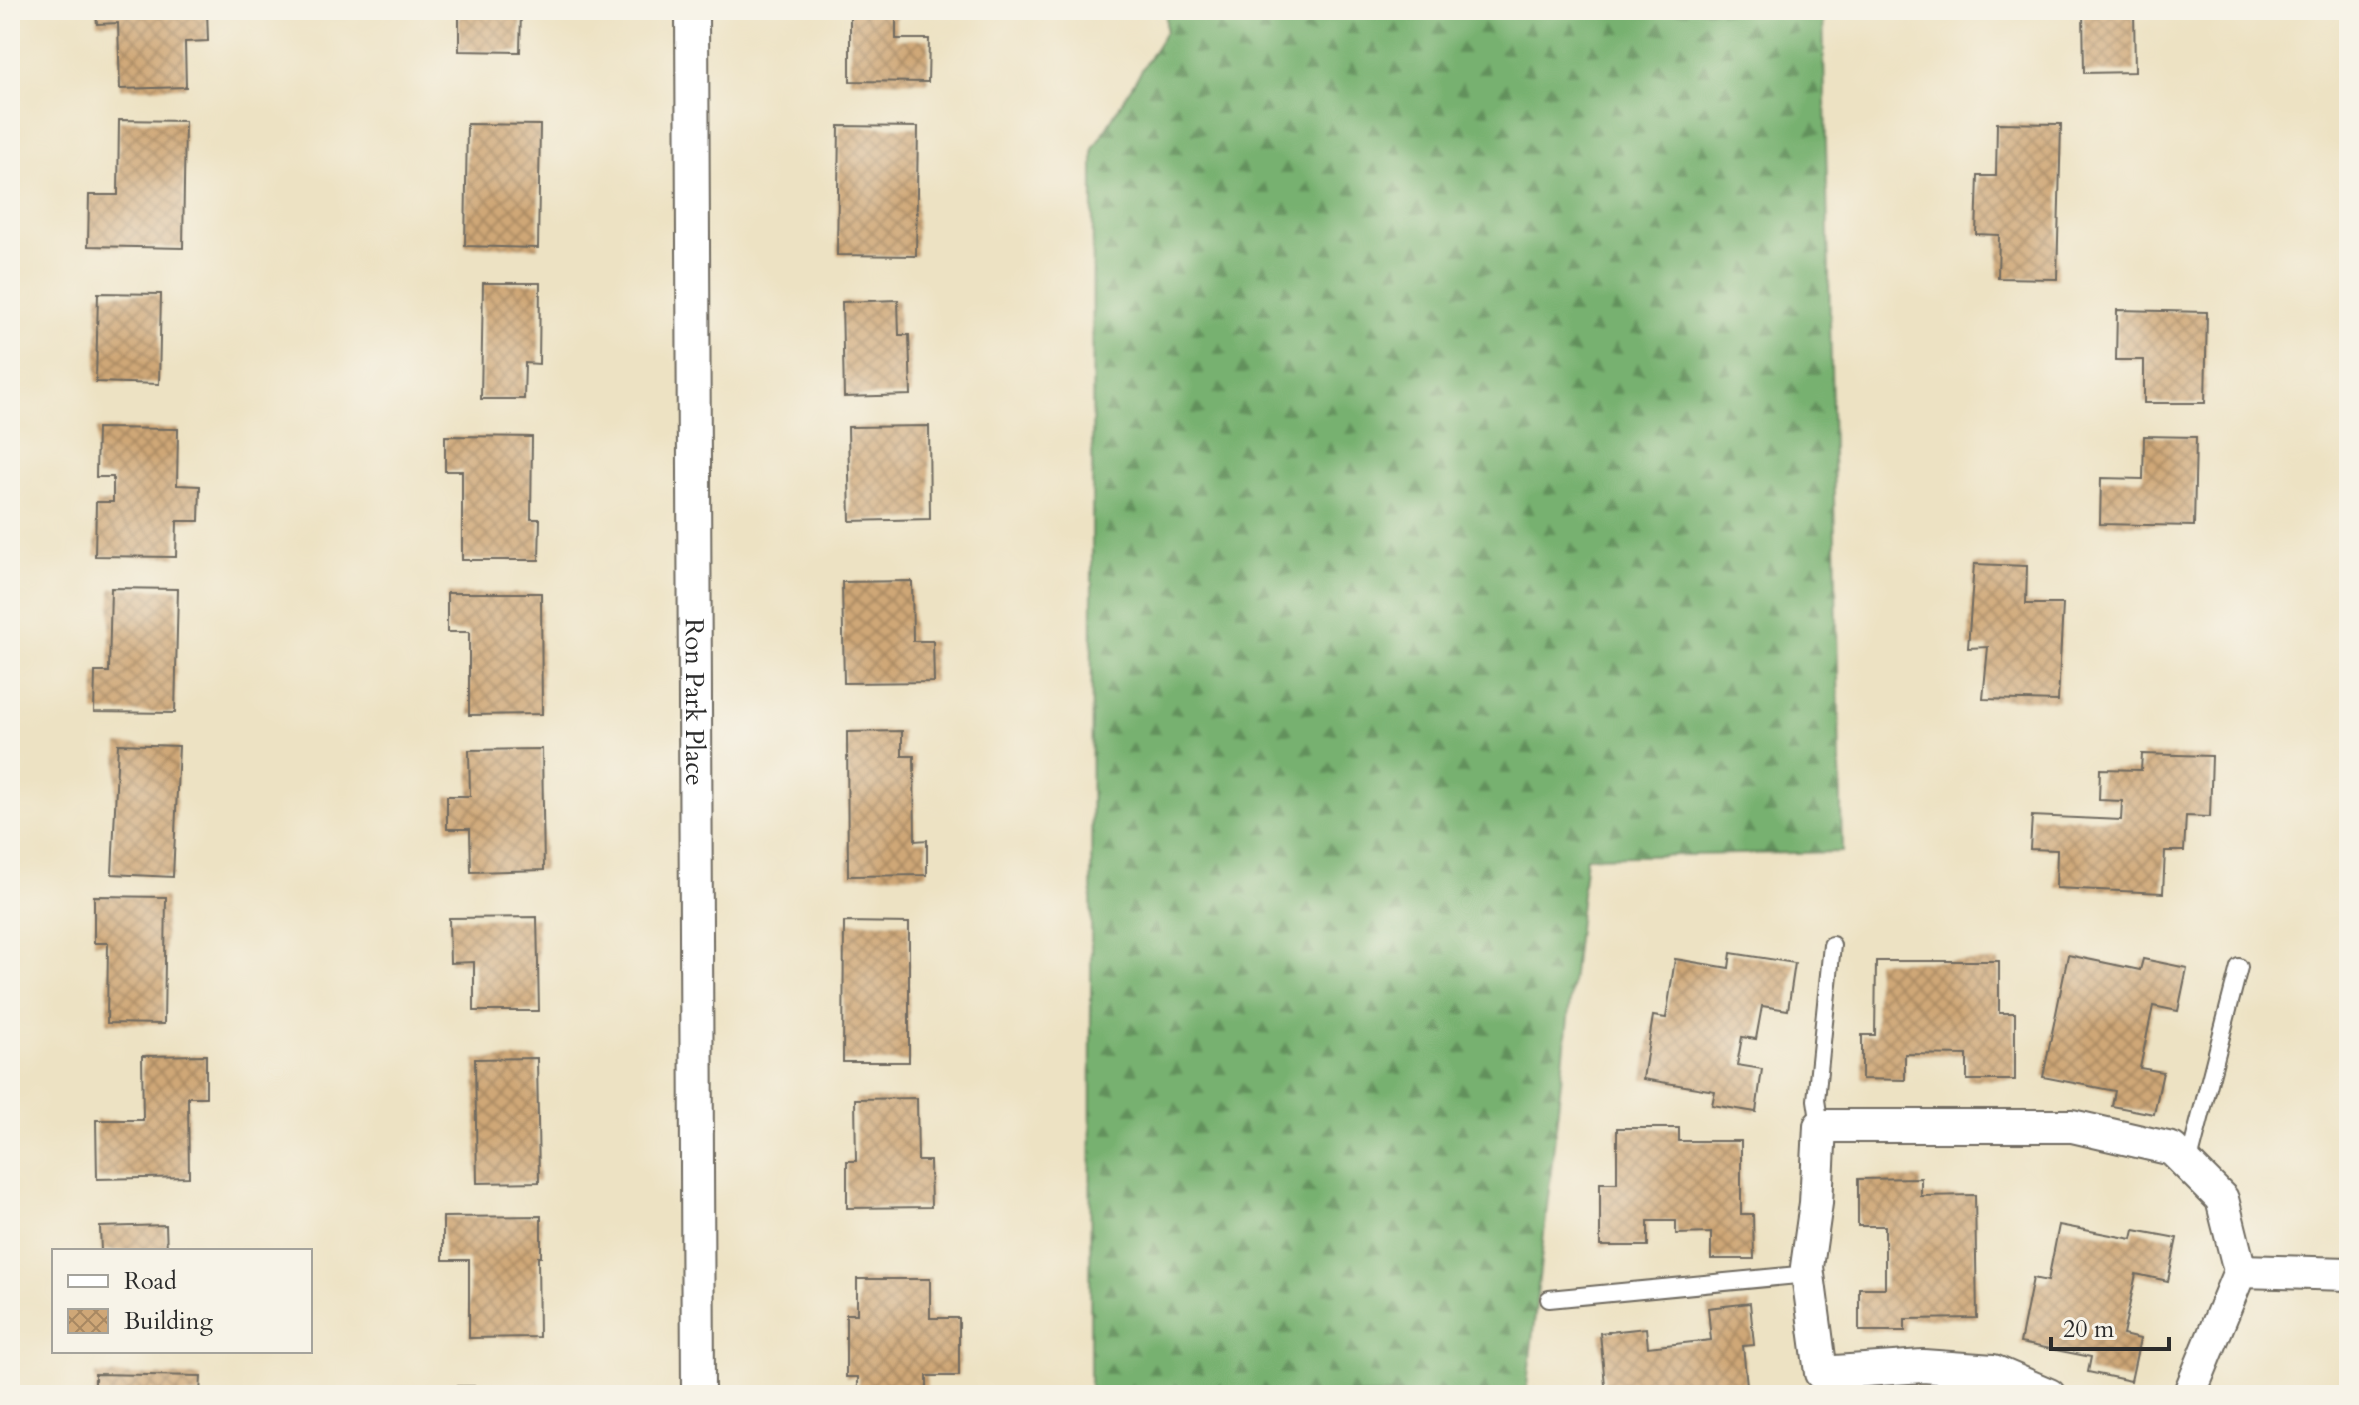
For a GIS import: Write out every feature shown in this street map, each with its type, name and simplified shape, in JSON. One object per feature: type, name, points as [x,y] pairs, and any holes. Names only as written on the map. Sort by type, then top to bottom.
[{"type":"street","name":"Ron Park Place","points":[[692,10],[698,1395]]},
{"type":"street","points":[[2049,1395],[1993,1371],[1923,1366],[1839,1377],[1821,1373],[1807,1267],[1816,1203],[1820,1126],[2072,1126],[2172,1149],[2222,1199],[2240,1271],[2189,1395]]},
{"type":"street","points":[[2240,1271],[2349,1274]]},
{"type":"lane","points":[[1820,1126],[1816,1100],[1832,945]]},
{"type":"lane","points":[[2188,1165],[2239,967]]},
{"type":"lane","points":[[1549,1299],[1808,1274]]},
{"type":"green space","points":[[1166,10],[1823,10],[1842,852],[1586,857],[1526,1395],[1090,1395],[1093,149],[1166,31]]},
{"type":"building","points":[[96,10],[207,10],[208,41],[185,42],[186,87],[120,89],[118,23],[97,24]]},
{"type":"building","points":[[459,10],[521,10],[520,52],[459,51]]},
{"type":"building","points":[[850,10],[896,10],[896,39],[929,39],[928,82],[850,81]]},
{"type":"building","points":[[2083,10],[2134,10],[2135,72],[2084,73]]},
{"type":"building","points":[[119,120],[185,121],[183,248],[88,246],[89,195],[118,195]]},
{"type":"building","points":[[1997,123],[2061,124],[2057,279],[1998,278],[1999,235],[1976,234],[1978,176],[1996,176]]},
{"type":"building","points":[[467,124],[540,125],[538,248],[465,246]]},
{"type":"building","points":[[839,126],[918,127],[916,256],[837,255]]},
{"type":"building","points":[[483,283],[540,283],[539,364],[525,363],[524,399],[481,399]]},
{"type":"building","points":[[98,293],[161,294],[159,384],[96,382]]},
{"type":"building","points":[[898,300],[899,335],[909,335],[911,395],[844,397],[842,302]]},
{"type":"building","points":[[2117,310],[2207,312],[2205,403],[2144,403],[2144,360],[2116,360]]},
{"type":"building","points":[[929,426],[930,519],[850,521],[848,427]]},
{"type":"building","points":[[97,428],[178,429],[177,485],[200,486],[199,521],[177,521],[176,557],[95,556],[96,502],[113,502],[113,477],[96,477]]},
{"type":"building","points":[[445,436],[532,437],[531,519],[540,519],[539,560],[462,560],[462,471],[445,471]]},
{"type":"building","points":[[2144,436],[2196,437],[2194,526],[2100,524],[2101,478],[2143,479]]},
{"type":"building","points":[[1974,564],[2027,566],[2026,604],[2063,604],[2058,701],[1983,699],[1988,647],[1968,648]]},
{"type":"building","points":[[912,581],[913,641],[933,641],[934,682],[844,683],[842,582]]},
{"type":"building","points":[[111,588],[178,589],[175,713],[94,712],[95,672],[109,672]]},
{"type":"building","points":[[447,593],[541,593],[542,714],[469,715],[469,632],[447,632]]},
{"type":"building","points":[[902,731],[902,756],[914,756],[915,841],[927,840],[927,875],[848,876],[847,732]]},
{"type":"building","points":[[118,744],[179,746],[173,877],[112,874]]},
{"type":"building","points":[[542,749],[544,870],[471,872],[470,829],[447,829],[447,796],[470,796],[469,750]]},
{"type":"building","points":[[2142,754],[2212,756],[2210,817],[2186,816],[2184,851],[2165,851],[2163,893],[2056,888],[2057,850],[2030,849],[2032,816],[2121,820],[2122,801],[2099,800],[2100,769],[2141,770]]},
{"type":"building","points":[[94,896],[166,897],[164,1024],[107,1023],[108,943],[94,943]]},
{"type":"building","points":[[537,917],[539,1011],[474,1011],[474,962],[450,963],[449,918]]},
{"type":"building","points":[[844,922],[909,923],[909,1062],[843,1062]]},
{"type":"building","points":[[1731,953],[1795,963],[1788,1010],[1762,1006],[1756,1039],[1742,1037],[1737,1065],[1762,1069],[1756,1112],[1712,1105],[1715,1091],[1643,1079],[1653,1016],[1666,1018],[1675,959],[1729,968]]},
{"type":"building","points":[[2068,955],[2140,970],[2143,959],[2187,968],[2178,1011],[2153,1006],[2140,1068],[2163,1072],[2154,1114],[2112,1106],[2115,1091],[2043,1077]]},
{"type":"building","points":[[1876,961],[1999,961],[1999,1013],[2015,1013],[2015,1080],[1967,1080],[1967,1055],[1905,1054],[1905,1080],[1862,1079],[1862,1035],[1875,1035]]},
{"type":"building","points":[[206,1055],[206,1097],[188,1097],[189,1177],[97,1179],[96,1120],[143,1120],[142,1056]]},
{"type":"building","points":[[537,1058],[539,1182],[477,1183],[475,1059]]},
{"type":"building","points":[[917,1098],[918,1161],[930,1161],[931,1207],[847,1208],[847,1161],[856,1161],[855,1099]]},
{"type":"building","points":[[1617,1128],[1679,1128],[1679,1141],[1741,1141],[1741,1214],[1753,1214],[1754,1259],[1711,1259],[1711,1233],[1676,1234],[1676,1221],[1648,1221],[1648,1246],[1600,1246],[1600,1183],[1617,1183]]},
{"type":"building","points":[[1921,1178],[1921,1196],[1975,1195],[1977,1318],[1905,1319],[1905,1331],[1859,1331],[1859,1288],[1885,1288],[1885,1226],[1858,1226],[1858,1179]]},
{"type":"building","points":[[541,1216],[539,1337],[469,1338],[469,1260],[443,1260],[443,1217]]},
{"type":"building","points":[[166,1225],[167,1249],[101,1249],[100,1227]]},
{"type":"building","points":[[2059,1225],[2132,1239],[2134,1230],[2177,1238],[2168,1281],[2136,1274],[2123,1335],[2140,1339],[2131,1381],[2088,1372],[2091,1357],[2020,1343],[2033,1278],[2048,1281]]},
{"type":"building","points":[[857,1279],[930,1279],[930,1318],[959,1318],[959,1376],[927,1376],[927,1395],[858,1395],[858,1377],[846,1377],[846,1314],[857,1314]]},
{"type":"building","points":[[1750,1303],[1754,1345],[1743,1346],[1748,1395],[1606,1395],[1600,1333],[1646,1328],[1648,1347],[1711,1340],[1708,1308]]},
{"type":"building","points":[[95,1374],[201,1376],[200,1395],[95,1395]]},
{"type":"building","points":[[450,1386],[540,1386],[540,1395],[450,1395]]}]
